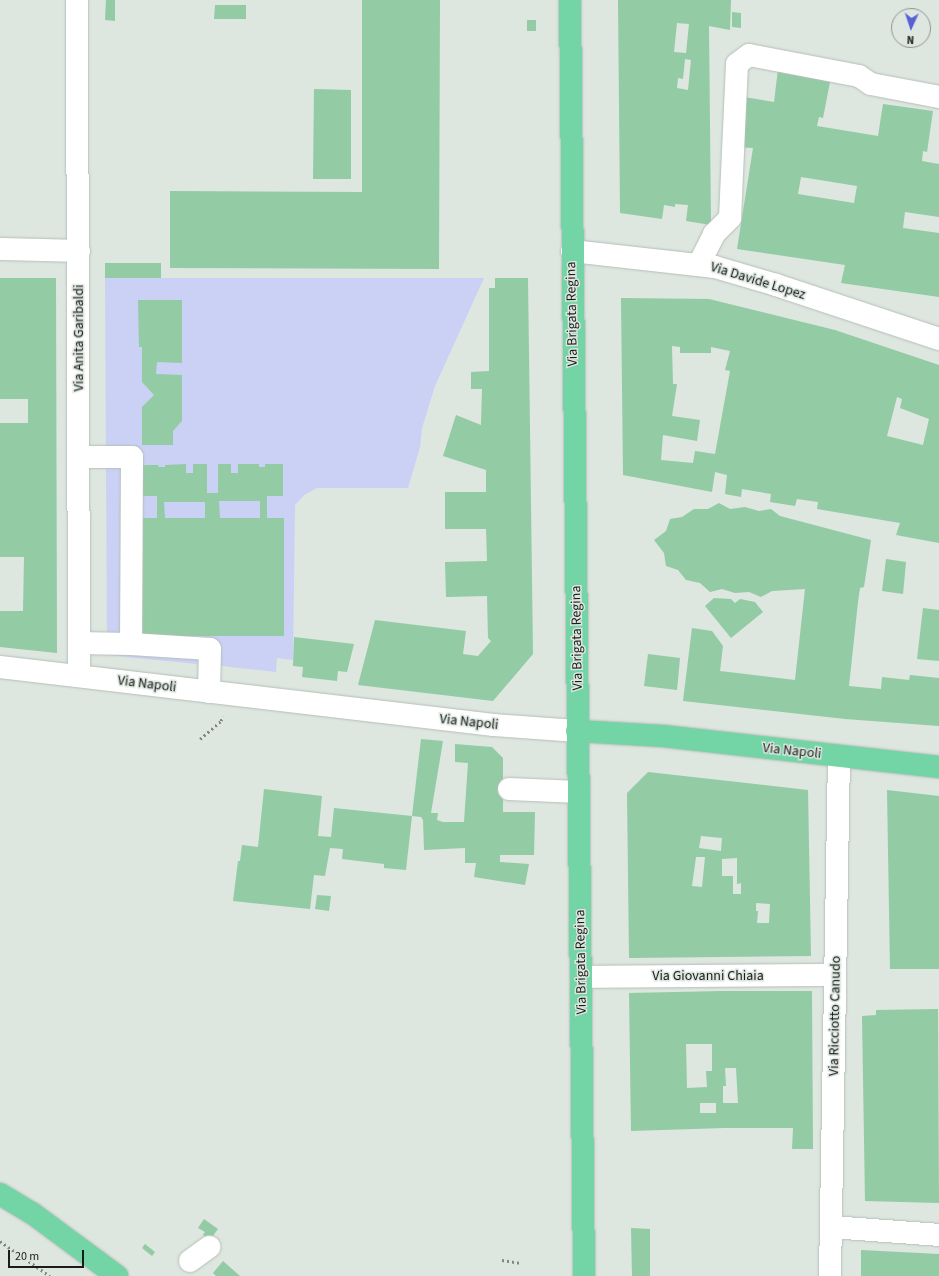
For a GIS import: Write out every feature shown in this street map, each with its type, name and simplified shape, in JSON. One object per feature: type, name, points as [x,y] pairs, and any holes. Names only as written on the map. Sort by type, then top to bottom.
[{"type":"main road","name":"Via Brigata Regina","points":[[570,0],[584,1276]]},
{"type":"main road","name":"Via Napoli","points":[[577,731],[663,736],[939,767]]},
{"type":"main road","points":[[0,1194],[32,1213],[117,1276]]},
{"type":"street","name":"Via Anita Garibaldi","points":[[77,0],[79,251],[79,676]]},
{"type":"street","points":[[699,264],[714,234],[730,218],[737,64],[749,55],[859,76],[871,84],[939,97]]},
{"type":"street","points":[[0,249],[79,251]]},
{"type":"street","name":"Via Davide Lopez","points":[[572,251],[699,264],[776,285],[939,339]]},
{"type":"street","points":[[79,457],[132,457],[131,644]]},
{"type":"street","points":[[79,643],[131,644],[210,649],[209,692]]},
{"type":"street","name":"Via Napoli","points":[[0,667],[494,725],[577,731]]},
{"type":"street","name":"Via Ricciotto Canudo","points":[[830,1276],[839,756]]},
{"type":"street","points":[[509,789],[579,792]]},
{"type":"street","name":"Via Giovanni Chiaia","points":[[581,977],[835,975]]},
{"type":"street","points":[[831,1227],[939,1235]]},
{"type":"street","points":[[190,1260],[209,1247]]},
{"type":"path","points":[[200,739],[221,721],[222,716],[230,717]]},
{"type":"path","points":[[0,1241],[50,1276]]},
{"type":"path","points":[[502,1260],[522,1263]]},
{"type":"shaded area","points":[[105,278],[484,278],[435,386],[422,428],[420,447],[408,488],[317,488],[304,495],[295,505],[293,660],[277,658],[276,672],[221,666],[221,660],[197,659],[197,664],[107,655]]},
{"type":"building","points":[[106,0],[115,0],[115,21],[105,20]]},
{"type":"building","points":[[362,0],[440,0],[439,269],[170,268],[170,191],[362,192]]},
{"type":"building","points":[[618,0],[731,0],[730,30],[709,26],[711,225],[686,221],[688,205],[675,204],[675,207],[664,205],[662,219],[620,213]],"holes":[[[677,23],[689,24],[686,53],[674,52]],[[685,59],[691,60],[688,90],[677,88],[678,78],[683,79]]]},
{"type":"building","points":[[215,5],[246,5],[246,19],[214,19]]},
{"type":"building","points":[[732,12],[741,13],[741,28],[732,27]]},
{"type":"building","points":[[527,20],[536,20],[536,31],[527,31]]},
{"type":"building","points":[[778,69],[831,77],[823,118],[819,117],[817,126],[878,136],[883,104],[933,111],[927,152],[923,151],[922,161],[939,164],[939,217],[905,212],[903,228],[939,233],[939,297],[841,283],[845,265],[737,249],[753,148],[736,147],[744,97],[774,102]],"holes":[[[801,177],[857,186],[854,203],[798,194]]]},
{"type":"building","points":[[314,89],[351,90],[351,179],[313,179]]},
{"type":"building","points":[[105,263],[161,263],[161,278],[105,278]]},
{"type":"building","points":[[0,278],[56,278],[57,653],[0,647],[0,611],[23,611],[24,557],[0,557],[0,423],[28,423],[28,399],[0,399]]},
{"type":"building","points":[[495,278],[528,278],[533,654],[493,701],[358,685],[375,620],[466,631],[463,654],[478,656],[491,641],[488,638],[487,596],[446,597],[445,562],[487,561],[486,529],[445,529],[445,492],[486,492],[486,470],[443,456],[456,415],[481,425],[482,389],[471,389],[471,372],[489,371],[489,288],[495,288]]},
{"type":"building","points":[[621,298],[709,299],[835,330],[939,365],[939,543],[896,535],[900,523],[817,509],[818,502],[797,499],[795,506],[770,502],[771,494],[742,489],[741,497],[725,494],[727,475],[715,472],[712,492],[623,475]],"holes":[[[672,346],[680,347],[680,353],[711,353],[711,347],[730,351],[725,370],[730,371],[715,454],[695,451],[693,463],[661,460],[663,435],[697,441],[700,420],[672,416],[677,384],[673,384]],[[897,397],[902,399],[900,408],[929,419],[923,445],[887,436]]]},
{"type":"building","points":[[138,300],[182,300],[182,363],[157,362],[156,374],[182,375],[182,421],[173,431],[173,445],[142,445],[142,407],[154,395],[142,382],[142,347],[139,347]]},
{"type":"building","points":[[186,464],[186,473],[193,473],[193,464],[207,464],[207,493],[218,493],[218,464],[231,464],[231,473],[238,473],[238,464],[259,464],[259,467],[265,467],[265,464],[283,464],[283,496],[267,496],[267,518],[284,518],[284,636],[142,636],[141,518],[157,518],[157,496],[141,496],[141,465],[158,465],[159,467],[165,467],[165,465]],"holes":[[[219,501],[260,501],[260,518],[220,518]],[[164,502],[205,502],[205,518],[165,518]]]},
{"type":"building","points":[[719,503],[730,509],[745,507],[759,511],[771,509],[780,516],[871,540],[864,587],[860,588],[849,686],[881,689],[882,677],[909,680],[910,675],[939,678],[939,726],[845,719],[683,701],[692,628],[712,631],[723,646],[720,671],[795,680],[805,589],[772,591],[761,597],[749,592],[735,593],[722,589],[710,592],[700,583],[686,580],[678,570],[666,566],[664,553],[654,540],[666,531],[670,519],[682,517],[694,509],[708,509]]},
{"type":"building","points":[[886,559],[906,562],[903,594],[882,591]]},
{"type":"building","points":[[714,598],[731,599],[735,603],[740,599],[755,602],[763,612],[731,638],[705,606]]},
{"type":"building","points":[[923,608],[939,610],[939,661],[917,659]]},
{"type":"building","points":[[294,637],[354,644],[347,672],[338,671],[337,681],[302,677],[303,667],[293,666]]},
{"type":"building","points":[[648,654],[680,658],[677,690],[644,686]]},
{"type":"building","points":[[421,739],[443,741],[431,813],[438,813],[437,820],[443,822],[464,822],[468,763],[455,762],[455,744],[492,747],[503,758],[503,812],[535,812],[534,855],[500,855],[500,862],[529,864],[525,885],[474,877],[476,863],[465,863],[465,848],[424,850],[423,820],[421,817],[412,816]]},
{"type":"building","points":[[648,772],[808,790],[811,956],[629,958],[627,793]],"holes":[[[701,836],[722,838],[721,851],[699,848]],[[696,857],[705,857],[702,887],[692,886]],[[737,858],[737,884],[741,883],[741,894],[733,894],[733,876],[722,876],[722,859]],[[756,903],[770,904],[769,923],[757,923],[758,911],[756,911]]]},
{"type":"building","points":[[264,789],[322,796],[318,836],[331,837],[334,808],[412,816],[406,870],[384,868],[384,864],[342,859],[343,849],[330,848],[325,876],[314,875],[310,909],[233,901],[238,861],[240,861],[242,845],[258,847]]},
{"type":"building","points":[[887,790],[939,796],[939,969],[890,969]]},
{"type":"building","points":[[317,895],[331,896],[329,911],[315,909]]},
{"type":"building","points":[[812,991],[813,1149],[792,1149],[793,1128],[724,1128],[631,1131],[629,993]],"holes":[[[686,1044],[712,1044],[712,1071],[706,1071],[707,1087],[687,1088]],[[725,1068],[736,1068],[738,1103],[723,1103],[723,1086],[726,1086]],[[700,1103],[716,1103],[716,1113],[700,1113]]]},
{"type":"building","points":[[938,1009],[939,1203],[865,1201],[862,1016],[876,1015],[876,1010]]},
{"type":"building","points":[[204,1219],[218,1229],[210,1240],[203,1235],[205,1232],[198,1228]]},
{"type":"building","points":[[631,1228],[650,1229],[650,1276],[632,1276]]},
{"type":"building","points":[[145,1244],[155,1252],[152,1256],[142,1248]]},
{"type":"building","points":[[861,1250],[939,1254],[939,1276],[861,1276]]},
{"type":"building","points":[[223,1261],[240,1276],[216,1276],[213,1273]]}]
